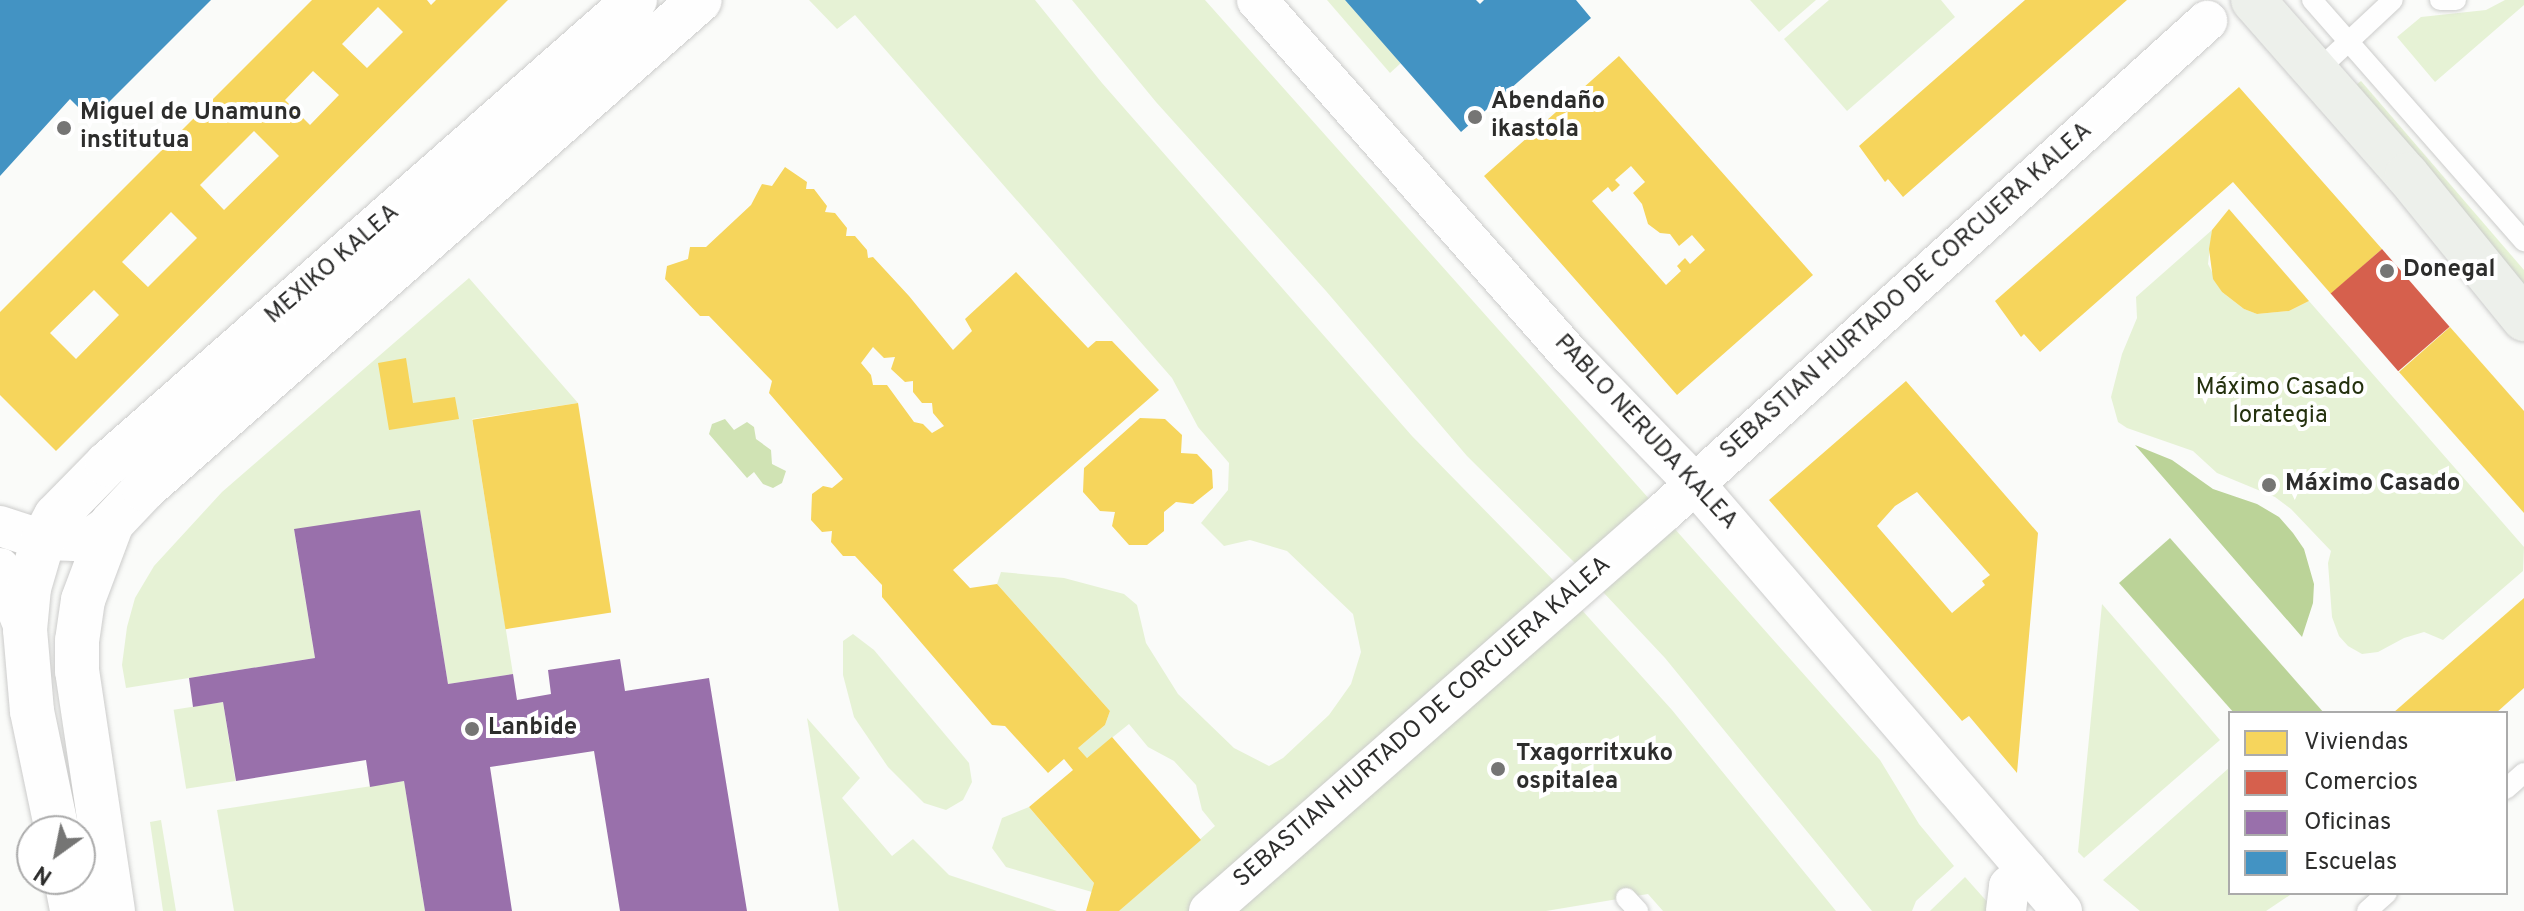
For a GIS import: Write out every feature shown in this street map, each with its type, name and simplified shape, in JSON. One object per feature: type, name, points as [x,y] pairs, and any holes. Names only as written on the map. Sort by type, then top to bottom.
[{"type":"main road","name":"MEXIKO KALEA","points":[[54,815],[32,711],[25,630],[29,588],[43,540],[68,501],[635,0]]},
{"type":"main road","name":"MEXIKO KALEA","points":[[112,523],[144,489],[700,0]]},
{"type":"main road","points":[[2253,0],[2407,175],[2524,319]]},
{"type":"main road","points":[[112,523],[83,600],[77,656],[113,911]]},
{"type":"street","name":"PABLO NERUDA KALEA","points":[[1257,0],[1572,357],[1695,484],[2047,897]]},
{"type":"street","name":"SEBASTIAN HURTADO DE CORCUERA KALEA","points":[[1209,911],[1695,484],[2207,21]]},
{"type":"street","points":[[0,526],[43,540],[75,541],[95,535],[112,523]]},
{"type":"street","points":[[0,568],[25,630]]},
{"type":"street","name":"PABLO NERUDA KALEA","points":[[2006,911],[2009,886],[2047,897]]},
{"type":"lane","points":[[2312,0],[2524,241]]},
{"type":"lane","points":[[2316,72],[2393,0]]},
{"type":"lane","points":[[2440,0],[2456,0]]},
{"type":"lane","points":[[2508,787],[2524,773]]},
{"type":"lane","points":[[2367,911],[2385,895]]},
{"type":"green space","points":[[809,0],[1035,0],[1102,83],[1412,436],[1558,585],[1193,911],[1119,911],[1215,826],[1202,810],[1196,785],[1174,761],[1148,747],[1129,724],[1087,758],[1078,748],[1105,725],[1110,711],[997,584],[1001,572],[1064,578],[1124,594],[1137,605],[1146,643],[1178,694],[1234,748],[1269,766],[1283,758],[1329,715],[1351,684],[1361,652],[1353,614],[1287,551],[1250,540],[1224,546],[1201,523],[1228,490],[1229,463],[1198,427],[1172,378],[855,15],[837,29]]},
{"type":"green space","points":[[1072,0],[1205,0],[1651,501],[1579,567],[1467,456],[1326,291],[1156,102]]},
{"type":"green space","points":[[1327,0],[1345,0],[1401,63],[1390,73]]},
{"type":"green space","points":[[1750,0],[1816,0],[1779,32]]},
{"type":"green space","points":[[1829,0],[1941,0],[1955,17],[1847,111],[1784,39]]},
{"type":"green space","points":[[2505,0],[2524,0],[2524,5],[2435,82],[2397,37],[2421,17],[2486,10]]},
{"type":"green space","points":[[2361,81],[2524,270],[2524,290],[2352,88]]},
{"type":"green space","name":"Máximo Casado lorategia","points":[[2212,230],[2208,264],[2222,292],[2244,309],[2257,314],[2289,311],[2309,301],[2524,547],[2523,571],[2443,640],[2424,632],[2404,638],[2378,652],[2362,654],[2348,646],[2339,636],[2332,617],[2328,563],[2331,551],[2291,509],[2275,497],[2217,473],[2193,451],[2118,422],[2111,397],[2122,354],[2137,318],[2136,297]]},
{"type":"green space","points":[[469,278],[578,403],[472,419],[513,674],[448,684],[420,510],[294,530],[315,658],[126,688],[122,665],[127,627],[135,598],[154,566],[222,492]]},
{"type":"green space","points":[[1674,528],[1880,760],[1919,824],[1954,866],[1916,901],[1912,911],[1872,911],[1665,658],[1603,592]]},
{"type":"green space","points":[[2102,604],[2220,740],[2084,858],[2078,852]]},
{"type":"green space","points":[[1580,608],[1672,710],[1836,911],[1663,911],[1648,894],[1546,911],[1228,911]]},
{"type":"green space","points":[[853,634],[874,650],[969,763],[972,782],[963,800],[946,810],[924,803],[888,767],[854,717],[843,675],[843,641]]},
{"type":"green space","points":[[223,702],[236,781],[186,789],[174,710]]},
{"type":"green space","points":[[807,718],[860,778],[842,798],[892,856],[913,839],[949,875],[1057,911],[839,911]]},
{"type":"green space","points":[[2228,769],[2228,895],[2290,895],[2266,911],[2140,911],[2103,880]]},
{"type":"green space","points":[[404,781],[425,911],[234,911],[217,810]]},
{"type":"green space","points":[[1029,807],[1094,883],[1092,892],[1006,867],[992,848],[1002,818]]},
{"type":"green space","points":[[161,820],[176,911],[163,911],[150,822]]},
{"type":"green space","points":[[1965,877],[1990,905],[1990,911],[1930,911]]},
{"type":"shaded area","points":[[725,419],[734,430],[747,422],[754,427],[756,439],[771,450],[772,464],[786,471],[782,483],[773,488],[763,484],[754,472],[747,478],[709,434],[712,424]]},
{"type":"shaded area","points":[[2135,445],[2172,460],[2213,489],[2257,504],[2279,517],[2293,533],[2304,549],[2314,584],[2313,603],[2302,637]]},
{"type":"shaded area","points":[[2170,538],[2322,711],[2232,711],[2119,583]]},
{"type":"building: Viviendas","points":[[312,0],[427,0],[431,5],[436,0],[508,0],[56,451],[0,395],[0,312]],"holes":[[[378,7],[403,32],[367,68],[342,44]],[[313,71],[339,95],[310,125],[285,100]],[[254,131],[279,156],[224,210],[200,185]],[[171,212],[197,238],[148,287],[122,262]],[[94,290],[119,315],[76,359],[50,333]]]},
{"type":"building: Viviendas","points":[[2025,0],[2127,0],[1903,197],[1888,179],[1885,182],[1859,146]]},
{"type":"building: Viviendas","points":[[1619,56],[1813,275],[1677,395],[1484,176]],"holes":[[[1631,166],[1645,182],[1633,193],[1642,204],[1648,224],[1660,233],[1670,234],[1679,246],[1692,235],[1705,250],[1690,264],[1685,258],[1677,266],[1681,271],[1666,285],[1592,201],[1608,187],[1612,192],[1616,189],[1620,185],[1615,180]]]},
{"type":"building: Viviendas","points":[[2239,87],[2382,249],[2331,294],[2233,182],[2040,352],[2024,334],[2021,337],[1995,301]]},
{"type":"building: Viviendas","points":[[785,167],[807,182],[806,189],[814,189],[827,206],[825,212],[835,213],[847,228],[846,236],[855,236],[867,250],[868,258],[873,257],[953,350],[972,331],[965,319],[1016,272],[1088,348],[1096,341],[1112,341],[1159,390],[953,570],[970,588],[997,584],[1110,711],[1105,725],[1078,748],[1087,758],[1112,737],[1201,840],[1119,911],[1086,911],[1094,883],[1029,807],[1073,770],[1064,759],[1048,773],[1005,726],[992,725],[882,597],[882,585],[855,556],[843,556],[831,542],[832,531],[822,532],[811,520],[812,494],[823,486],[832,488],[843,479],[769,393],[772,381],[709,316],[700,316],[665,279],[667,266],[688,259],[690,247],[706,247],[751,205],[762,184],[772,186]],"holes":[[[873,347],[884,358],[895,357],[891,369],[905,382],[913,381],[913,392],[922,403],[932,403],[933,413],[944,426],[932,433],[923,424],[914,422],[887,385],[873,385],[871,375],[861,363]]]},
{"type":"building: Viviendas","points":[[2229,209],[2309,301],[2289,311],[2257,314],[2244,309],[2222,292],[2213,279],[2209,249],[2212,230]]},
{"type":"building: Viviendas","points":[[2450,327],[2524,411],[2524,513],[2399,372]]},
{"type":"building: Viviendas","points":[[406,358],[413,403],[455,397],[459,419],[389,430],[378,363]]},
{"type":"building: Viviendas","points":[[1906,381],[2038,533],[2017,773],[1969,716],[1962,721],[1769,500]],"holes":[[[1917,492],[1990,575],[1982,581],[1985,585],[1952,613],[1877,526],[1895,506]]]},
{"type":"building: Viviendas","points":[[578,403],[611,612],[505,629],[472,420]]},
{"type":"building: Viviendas","points":[[1140,418],[1165,419],[1182,435],[1181,453],[1197,454],[1212,470],[1213,488],[1193,504],[1176,502],[1164,512],[1164,531],[1147,545],[1129,545],[1112,526],[1115,512],[1100,511],[1083,492],[1084,468]]},
{"type":"building: Viviendas","points":[[2524,598],[2524,688],[2498,711],[2395,711]]},
{"type":"building: Comercios","points":[[2382,249],[2450,327],[2398,371],[2331,294]]},
{"type":"building: Oficinas","name":"Lanbide","points":[[420,510],[448,684],[513,674],[517,700],[551,694],[548,670],[620,659],[625,691],[709,678],[747,911],[620,911],[594,751],[490,767],[512,911],[425,911],[404,781],[370,787],[366,760],[236,781],[223,702],[193,707],[189,678],[315,658],[294,529]]},
{"type":"building: Escuelas","points":[[0,0],[211,0],[91,120],[70,99],[0,176]]},
{"type":"building: Escuelas","name":"Abendaño ikastola","points":[[1345,0],[1476,0],[1480,4],[1484,0],[1576,0],[1591,18],[1461,132]]},
{"type":"place","name":"Abendaño ikastola","points":[[1475,117]]},
{"type":"place","name":"Miguel de Unamuno institutua","points":[[64,128]]},
{"type":"place","name":"Donegal","points":[[2387,271]]},
{"type":"place","name":"Máximo Casado","points":[[2269,485]]},
{"type":"place","name":"Lanbide","points":[[472,729]]},
{"type":"place","name":"Txagorritxuko ospitalea","points":[[1498,769]]}]
